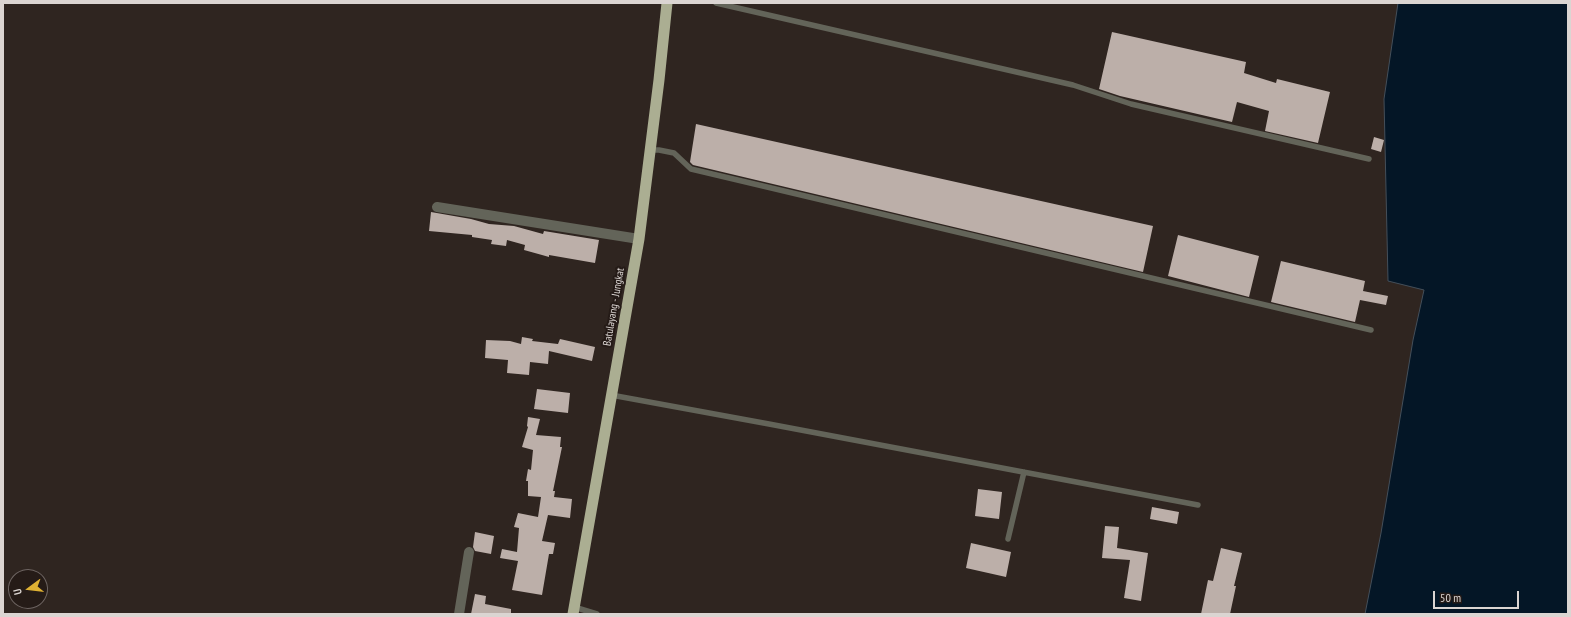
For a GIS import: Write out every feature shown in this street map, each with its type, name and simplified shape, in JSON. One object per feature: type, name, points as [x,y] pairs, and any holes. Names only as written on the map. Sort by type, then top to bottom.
[{"type":"highway","name":"Batulayang - Jungkat","points":[[574,610],[639,239],[651,150],[667,3]]},
{"type":"street","points":[[437,208],[639,239]]},
{"type":"street","points":[[459,614],[469,552]]},
{"type":"lane","points":[[716,3],[1073,86],[1131,104],[1369,159]]},
{"type":"lane","points":[[651,150],[674,153],[691,169],[1371,330]]},
{"type":"lane","points":[[611,396],[769,424],[1198,505]]},
{"type":"lane","points":[[1008,539],[1024,472]]},
{"type":"lane","points":[[574,610],[597,614]]},
{"type":"water","points":[[1398,3],[1568,3],[1568,614],[1365,614],[1381,533],[1413,340],[1424,290],[1388,281],[1384,99]]},
{"type":"building","points":[[1112,32],[1246,62],[1244,73],[1276,83],[1277,79],[1330,92],[1318,143],[1265,131],[1269,111],[1237,102],[1232,122],[1120,96],[1099,89]]},
{"type":"building","points":[[696,124],[1153,226],[1143,272],[693,165],[690,162]]},
{"type":"building","points":[[1374,137],[1384,140],[1381,152],[1371,149]]},
{"type":"building","points":[[431,212],[471,219],[489,224],[514,226],[543,234],[544,231],[599,240],[595,263],[549,255],[549,257],[524,250],[525,245],[507,240],[506,246],[491,244],[492,240],[472,237],[472,235],[429,231]]},
{"type":"building","points":[[1178,235],[1259,256],[1249,297],[1168,276]]},
{"type":"building","points":[[1281,261],[1365,281],[1363,291],[1388,296],[1386,305],[1360,300],[1355,322],[1271,302]]},
{"type":"building","points":[[522,337],[533,339],[532,341],[558,344],[560,339],[595,347],[592,361],[549,351],[548,364],[530,362],[529,375],[507,373],[508,360],[485,358],[486,340],[510,341],[521,344]]},
{"type":"building","points":[[537,389],[570,393],[568,413],[534,409]]},
{"type":"building","points":[[528,417],[540,419],[536,435],[561,437],[560,447],[562,447],[553,491],[555,491],[554,497],[572,499],[570,518],[548,515],[542,541],[555,543],[553,554],[549,554],[542,595],[512,590],[518,561],[500,558],[502,549],[517,552],[519,528],[514,527],[518,513],[538,517],[541,497],[528,496],[528,481],[526,481],[528,469],[531,470],[533,450],[522,447],[528,427]]},
{"type":"building","points":[[978,489],[1002,492],[999,519],[975,516]]},
{"type":"building","points":[[1152,507],[1179,512],[1177,524],[1150,519]]},
{"type":"building","points":[[1105,526],[1119,527],[1117,548],[1148,553],[1141,601],[1124,598],[1130,560],[1102,558]]},
{"type":"building","points":[[475,532],[494,536],[491,554],[475,551],[473,547]]},
{"type":"building","points":[[971,543],[1011,552],[1006,577],[966,568]]},
{"type":"building","points":[[1221,548],[1242,553],[1234,586],[1236,586],[1230,614],[1201,614],[1208,580],[1213,581]]},
{"type":"building","points":[[475,594],[486,596],[485,604],[511,609],[511,614],[471,614]]}]
